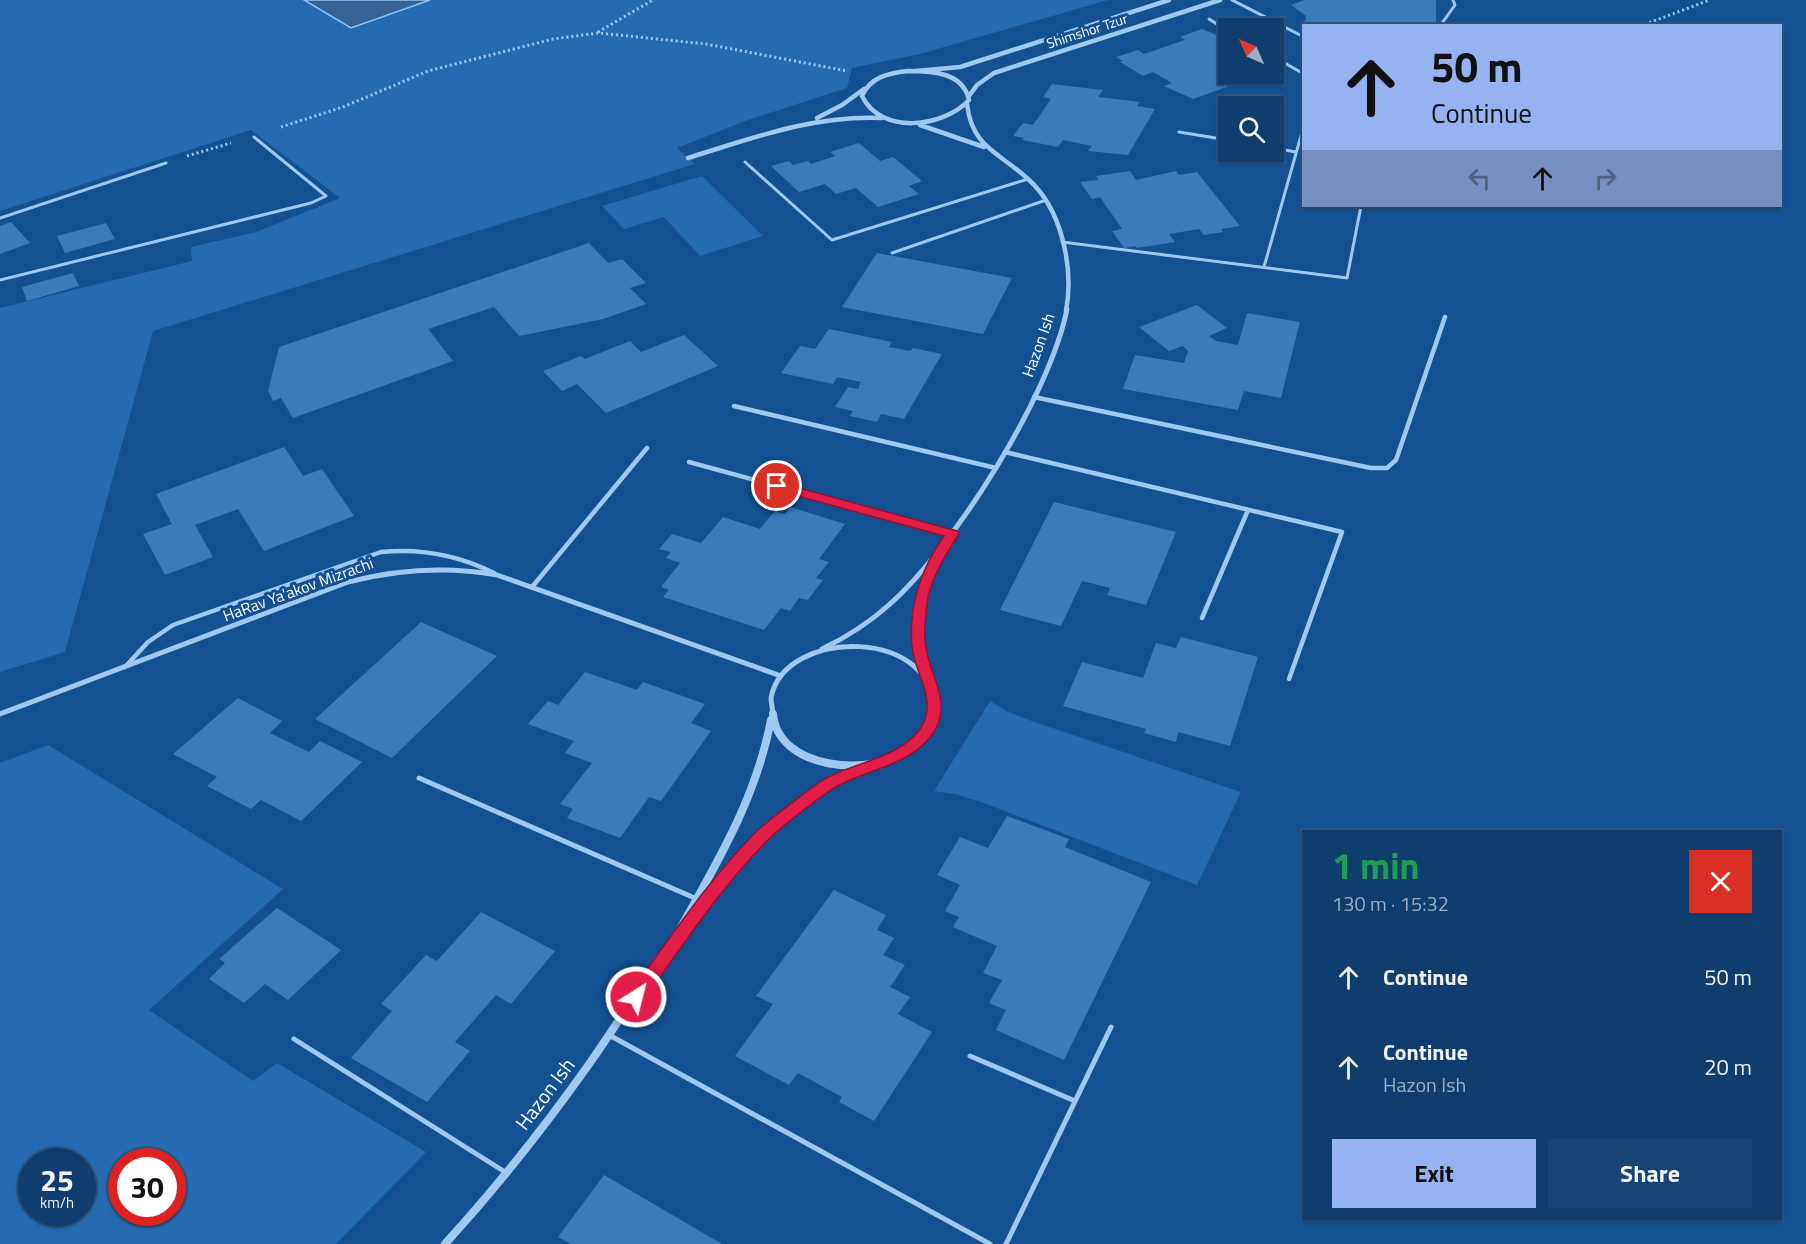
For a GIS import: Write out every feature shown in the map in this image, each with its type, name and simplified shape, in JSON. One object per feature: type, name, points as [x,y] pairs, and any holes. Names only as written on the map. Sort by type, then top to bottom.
[{"type":"street","name":"Shimshor Tzur","points":[[915,71],[948,69],[971,64],[1169,0]]},
{"type":"street","name":"Shimshor Tzur","points":[[969,96],[982,81],[994,73],[1220,0]]},
{"type":"street","points":[[688,158],[811,121],[842,105],[879,78],[900,72],[931,72],[953,78],[963,85],[969,96],[967,104],[960,111],[948,117],[924,122],[854,117],[811,121]]},
{"type":"street","points":[[867,86],[862,96],[864,104],[877,115],[892,120]]},
{"type":"street","name":"Hazon Ish","points":[[926,676],[919,648],[919,610],[924,586],[942,549],[996,468],[1034,397],[1059,337],[1066,308],[1068,283],[1062,242],[1046,200],[1028,179],[981,142],[970,127],[967,104]]},
{"type":"street","name":"Hazon Ish","points":[[908,122],[956,135],[994,152]]},
{"type":"street","name":"Hazon Ish","points":[[822,649],[851,634],[890,605],[942,549]]},
{"type":"street","name":"HaRav Ya'akov Mizrachi","points":[[0,714],[366,577],[430,567],[458,568],[497,575],[781,676]]},
{"type":"street","points":[[855,644],[879,646],[911,661],[926,676],[931,684],[936,703],[927,731],[912,748],[876,764],[851,767],[813,760],[802,755],[783,740],[771,717],[772,694],[781,676],[797,661],[822,649],[855,644]]},
{"type":"street","name":"Hazon Ish","points":[[664,958],[746,807],[764,761],[771,717]]},
{"type":"street","name":"Hazon Ish","points":[[445,1244],[546,1122],[724,878],[764,834],[822,788],[876,764]]},
{"type":"lane","points":[[1232,0],[1302,36]]},
{"type":"lane","points":[[1441,24],[1455,5],[1453,0]]},
{"type":"lane","points":[[1209,19],[1218,25]]},
{"type":"lane","points":[[1284,63],[1302,73]]},
{"type":"lane","points":[[1179,132],[1218,139]]},
{"type":"lane","points":[[1264,267],[1302,132]]},
{"type":"lane","points":[[0,280],[311,203],[326,196],[254,136]]},
{"type":"lane","points":[[1284,150],[1296,152]]},
{"type":"lane","points":[[745,162],[832,240],[1028,179]]},
{"type":"lane","points":[[0,218],[166,163]]},
{"type":"lane","points":[[892,253],[1046,200]]},
{"type":"lane","points":[[1062,242],[1347,278],[1361,207]]},
{"type":"lane","points":[[1034,397],[1371,468],[1387,468],[1396,460],[1445,317]]},
{"type":"lane","points":[[734,406],[996,468]]},
{"type":"lane","points":[[532,587],[647,448]]},
{"type":"lane","points":[[1005,452],[1342,532],[1289,679]]},
{"type":"lane","points":[[689,462],[952,534]]},
{"type":"lane","points":[[1202,618],[1248,510]]},
{"type":"lane","points":[[123,669],[148,642],[173,625],[381,552],[411,549],[439,553],[465,560],[497,575]]},
{"type":"lane","points":[[419,778],[696,899]]},
{"type":"lane","points":[[1006,1244],[1111,1027]]},
{"type":"lane","points":[[609,1035],[990,1244]]},
{"type":"lane","points":[[294,1039],[505,1172]]},
{"type":"lane","points":[[970,1056],[1076,1101]]},
{"type":"path","points":[[598,33],[653,0]]},
{"type":"path","points":[[1645,24],[1710,0]]},
{"type":"path","points":[[166,163],[343,107],[428,71],[553,39],[598,33],[706,44],[879,78]]},
{"type":"shaded area","points":[[0,0],[1108,0],[920,54],[852,68],[847,88],[748,120],[677,148],[695,164],[153,331],[65,652],[0,672],[0,308],[192,261],[191,247],[256,232],[340,198],[251,130],[0,211]]},
{"type":"shaded area","points":[[304,0],[430,0],[351,28]]},
{"type":"shaded area","points":[[702,176],[763,236],[700,256],[664,217],[624,229],[602,206]]},
{"type":"shaded area","points":[[990,701],[1008,712],[1029,720],[1241,792],[1197,885],[984,803],[955,794],[934,791]]},
{"type":"shaded area","points":[[48,745],[283,889],[149,1010],[253,1081],[277,1063],[426,1152],[336,1244],[0,1244],[0,763]]},
{"type":"building","points":[[1304,0],[1436,0],[1436,24],[1305,24],[1306,16],[1291,5]]},
{"type":"building","points":[[1202,29],[1218,36],[1218,84],[1235,84],[1193,99],[1164,86],[1172,83],[1153,72],[1143,76],[1116,57],[1138,50],[1144,54],[1185,40],[1180,37]]},
{"type":"building","points":[[1052,84],[1103,90],[1098,97],[1140,102],[1137,106],[1155,109],[1128,155],[1088,151],[1092,146],[1063,140],[1058,147],[1013,136],[1023,123],[1033,125],[1051,99],[1043,97]]},
{"type":"building","points":[[859,143],[880,161],[893,157],[922,181],[909,186],[919,194],[878,207],[856,188],[836,194],[825,184],[799,192],[771,166],[789,161],[793,165],[808,161],[811,164],[835,156],[830,152]]},
{"type":"building","points":[[1130,171],[1136,180],[1176,171],[1179,175],[1197,172],[1240,226],[1204,235],[1199,229],[1169,234],[1175,242],[1124,248],[1112,231],[1122,229],[1100,197],[1092,199],[1080,182],[1098,180],[1096,176]]},
{"type":"building","points":[[11,222],[30,243],[0,254],[0,226]]},
{"type":"building","points":[[106,223],[115,239],[65,253],[57,236]]},
{"type":"building","points":[[589,243],[608,263],[622,259],[646,283],[630,288],[646,304],[603,319],[519,336],[494,307],[428,329],[453,361],[293,418],[281,398],[273,401],[268,391],[279,347]]},
{"type":"building","points":[[877,253],[1012,278],[983,334],[842,307]]},
{"type":"building","points":[[73,273],[79,286],[27,301],[22,287]]},
{"type":"building","points":[[1197,305],[1227,328],[1209,336],[1216,341],[1238,345],[1247,313],[1300,322],[1281,398],[1244,391],[1238,410],[1123,389],[1135,355],[1184,363],[1188,351],[1183,346],[1169,351],[1139,327]]},
{"type":"building","points":[[829,329],[892,342],[889,347],[910,351],[913,348],[942,354],[904,419],[881,414],[877,422],[850,416],[853,411],[835,407],[848,387],[858,389],[861,382],[837,377],[833,384],[781,373],[800,346],[815,349]]},
{"type":"building","points":[[684,335],[718,366],[606,413],[577,384],[562,391],[543,371],[581,356],[585,359],[630,341],[641,352]]},
{"type":"building","points":[[284,447],[303,476],[322,469],[354,516],[264,551],[238,509],[195,525],[213,557],[165,575],[143,534],[172,524],[156,494]]},
{"type":"building","points":[[1054,502],[1176,532],[1146,605],[1107,595],[1110,588],[1082,581],[1061,626],[1000,610]]},
{"type":"building","points":[[790,507],[845,524],[819,559],[829,562],[816,578],[823,580],[808,600],[799,598],[790,611],[781,608],[764,630],[663,597],[669,590],[661,587],[680,563],[666,558],[671,552],[659,549],[672,534],[701,543],[723,517],[760,529],[775,511],[785,514]]},
{"type":"building","points":[[421,622],[497,656],[392,758],[315,719]]},
{"type":"building","points":[[1181,637],[1258,657],[1230,746],[1178,732],[1176,742],[1144,733],[1146,729],[1063,706],[1082,662],[1143,678],[1156,643],[1176,648]]},
{"type":"building","points":[[585,672],[637,690],[643,682],[705,704],[691,723],[711,731],[661,801],[649,797],[620,838],[567,818],[573,809],[560,804],[592,763],[565,753],[574,741],[528,724],[548,701],[558,705]]},
{"type":"building","points":[[238,698],[282,721],[270,733],[309,752],[320,741],[362,762],[301,821],[261,800],[251,809],[207,786],[217,777],[173,754]]},
{"type":"building","points":[[1007,816],[1069,839],[1065,847],[1151,882],[1064,1060],[996,1030],[1006,1010],[989,1003],[1002,980],[983,973],[997,946],[953,927],[959,917],[945,911],[960,885],[937,875],[960,837],[988,848]]},
{"type":"building","points":[[834,890],[886,915],[877,930],[894,938],[883,955],[905,965],[890,987],[910,997],[898,1014],[932,1032],[874,1121],[839,1102],[842,1097],[798,1073],[789,1085],[735,1056],[773,1004],[756,996]]},
{"type":"building","points":[[277,908],[341,950],[288,1000],[265,984],[244,1003],[209,979],[225,963],[219,959]]},
{"type":"building","points":[[481,912],[555,951],[511,1004],[496,995],[455,1042],[470,1051],[427,1102],[351,1058],[392,1011],[381,1004],[426,955],[437,961]]},
{"type":"building","points":[[604,1175],[722,1244],[571,1244],[558,1237]]},
{"type":"route","points":[[636,997],[724,878],[764,834],[822,788],[855,771],[889,760],[912,748],[932,722],[936,703],[921,660],[918,635],[919,610],[929,573],[952,534],[777,486]]}]
